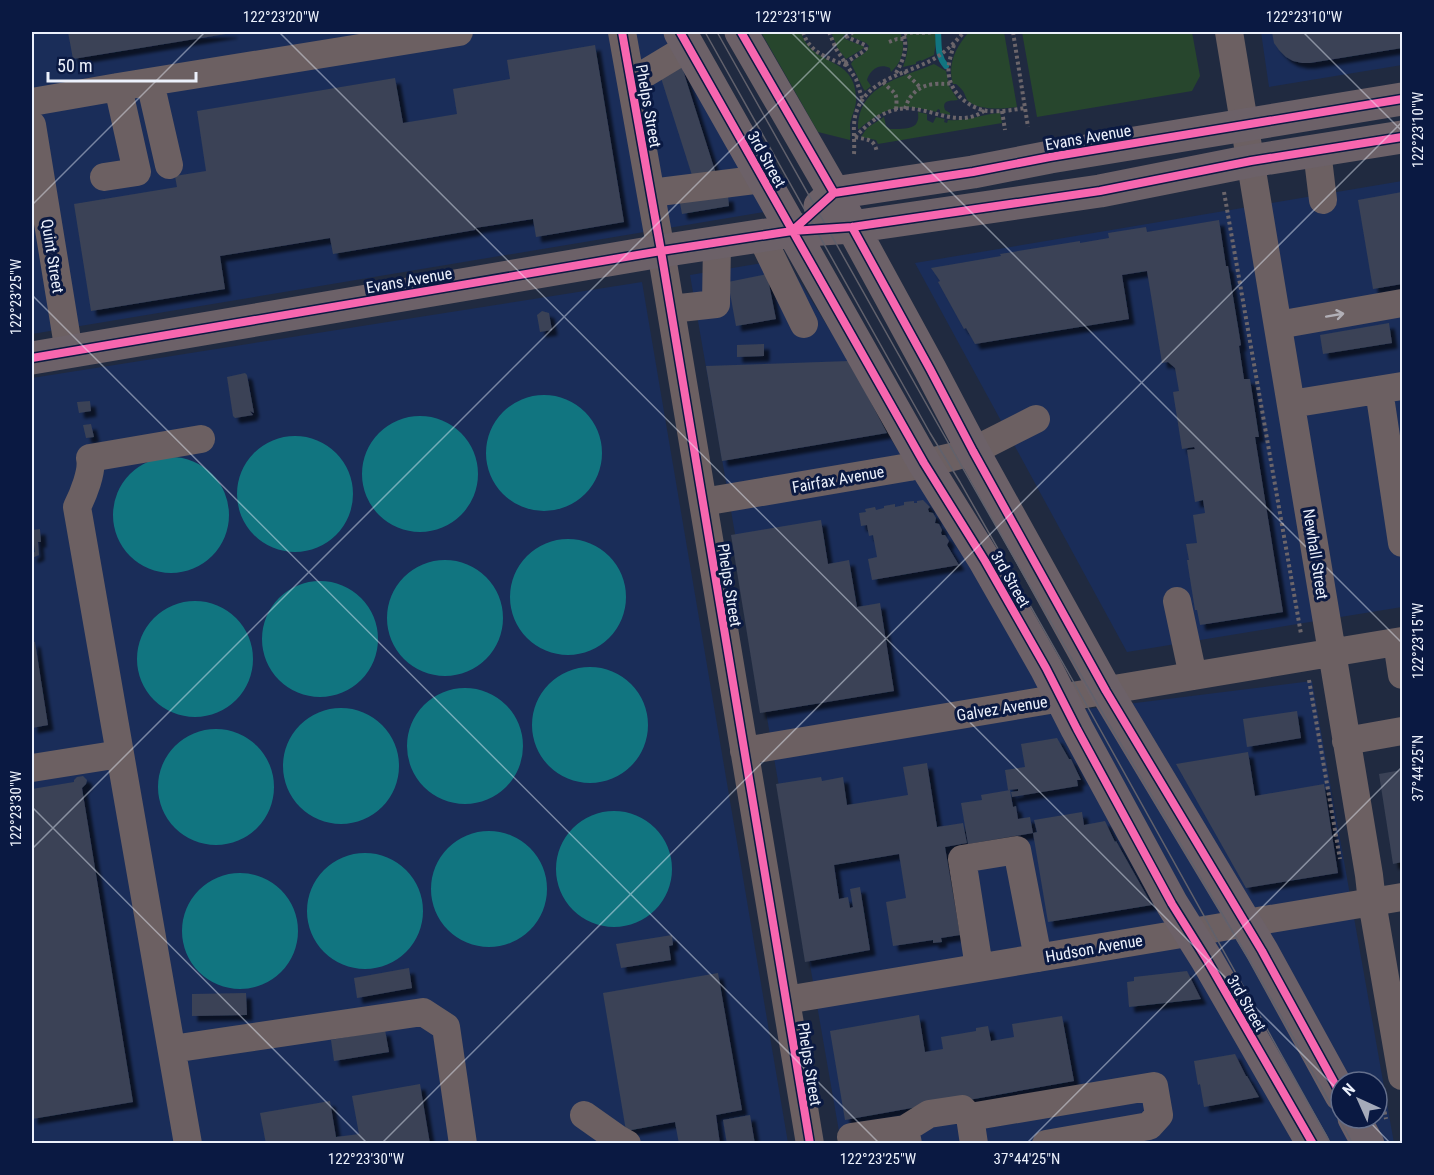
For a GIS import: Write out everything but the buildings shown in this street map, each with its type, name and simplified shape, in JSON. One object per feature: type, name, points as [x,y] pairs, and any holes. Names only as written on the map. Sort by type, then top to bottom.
[{"type":"main road","name":"3rd Street","points":[[741,32],[834,193],[970,446],[1106,691],[1245,923],[1329,1074]]},
{"type":"main road","name":"3rd Street","points":[[684,39],[763,179],[776,233],[985,561],[1046,668],[1172,904],[1207,960],[1312,1143]]},
{"type":"main road","name":"Evans Avenue","points":[[834,193],[973,172],[1050,157],[1402,99]]},
{"type":"main road","name":"Evans Avenue","points":[[32,358],[661,251],[776,233],[852,227],[1100,191],[1251,162],[1402,137]]},
{"type":"main road","points":[[776,233],[834,193]]},
{"type":"street","points":[[32,102],[150,82],[371,38],[459,32]]},
{"type":"street","name":"Phelps Street","points":[[622,32],[671,309],[810,1143]]},
{"type":"street","name":"Newhall Street","points":[[1229,32],[1402,1076]]},
{"type":"street","points":[[631,82],[684,39]]},
{"type":"street","points":[[150,82],[168,165]]},
{"type":"street","points":[[104,177],[137,172],[118,87]]},
{"type":"street","name":"Quint Street","points":[[32,125],[69,352]]},
{"type":"street","points":[[1317,151],[1323,200]]},
{"type":"street","points":[[651,193],[763,179]]},
{"type":"street","points":[[776,233],[804,324]]},
{"type":"street","points":[[671,309],[716,304],[717,243]]},
{"type":"street","points":[[1278,325],[1402,303]]},
{"type":"street","points":[[1291,404],[1391,388],[1402,543]]},
{"type":"street","name":"Fairfax Avenue","points":[[703,502],[924,464],[970,446],[1033,412]]},
{"type":"street","points":[[188,1143],[77,507],[92,464],[90,458],[201,439]]},
{"type":"street","points":[[1177,601],[1192,676]]},
{"type":"street","points":[[1400,642],[1402,675]]},
{"type":"street","name":"Galvez Avenue","points":[[744,751],[1400,642]]},
{"type":"street","points":[[1346,741],[1402,730]]},
{"type":"street","points":[[32,768],[120,754]]},
{"type":"street","points":[[979,967],[962,859],[1017,850],[1038,958]]},
{"type":"street","name":"Hudson Avenue","points":[[786,1000],[1402,897]]},
{"type":"street","points":[[172,1049],[423,1012],[446,1027],[463,1143]]},
{"type":"street","points":[[850,1137],[906,1136],[929,1114],[962,1109],[972,1130],[1154,1086],[1160,1115],[1149,1125],[1046,1143]]},
{"type":"street","points":[[584,1115],[627,1143]]},
{"type":"path","points":[[803,32],[811,47],[828,58],[846,64]]},
{"type":"path","points":[[829,32],[831,41],[856,79],[862,98]]},
{"type":"path","points":[[846,64],[866,48],[865,45],[848,37],[853,32]]},
{"type":"path","points":[[889,42],[909,33],[932,32]]},
{"type":"path","points":[[854,154],[855,115],[862,98],[896,74],[936,58],[954,44],[964,32]]},
{"type":"path","points":[[1013,32],[1028,127]]},
{"type":"path","points":[[896,74],[905,54],[904,35]]},
{"type":"path","points":[[954,44],[948,71],[951,83],[962,99],[985,110],[1002,111],[1026,108]]},
{"type":"path","points":[[905,71],[920,88]]},
{"type":"path","points":[[883,82],[897,97],[896,110]]},
{"type":"path","points":[[905,108],[910,97],[920,88],[951,83]]},
{"type":"path","points":[[855,137],[884,114],[905,108],[920,109],[941,116],[957,118],[974,116],[985,110]]},
{"type":"path","points":[[1002,111],[1005,130]]},
{"type":"path","points":[[855,137],[873,141],[877,152]]},
{"type":"shaded area","points":[[32,32],[680,32],[776,210],[32,334]]},
{"type":"shaded area","points":[[761,32],[801,32],[806,43],[814,51],[841,67],[848,74],[854,84],[856,97],[850,125],[850,140],[818,132]]},
{"type":"shaded area","points":[[831,32],[848,32],[843,36],[845,39],[864,48],[846,59],[838,49]]},
{"type":"shaded area","points":[[857,32],[900,32],[903,43],[901,58],[895,68],[891,72],[890,68],[882,66],[873,70],[867,80],[871,86],[865,91],[851,64],[869,46],[850,36]]},
{"type":"shaded area","points":[[905,32],[935,32],[934,55],[916,64],[903,67],[908,46]]},
{"type":"shaded area","points":[[969,32],[1004,32],[1017,107],[998,109],[977,106],[967,100],[963,91],[953,84],[951,70],[954,56]]},
{"type":"shaded area","points":[[1022,32],[1192,32],[1200,76],[1192,91],[1037,117]]},
{"type":"shaded area","points":[[1261,32],[1402,32],[1402,65],[1269,87]]},
{"type":"shaded area","points":[[934,64],[946,71],[949,86],[958,100],[946,102],[945,110],[950,115],[940,113],[938,109],[936,112],[904,107],[886,111],[858,129],[860,114],[865,102],[874,92],[896,79]]},
{"type":"shaded area","points":[[918,112],[927,114],[927,120],[933,123],[936,117],[945,119],[944,122],[947,123],[948,120],[1000,113],[1002,123],[878,144],[876,140],[861,137],[867,128],[884,117],[886,126],[890,129],[916,125]]},
{"type":"shaded area","points":[[1402,181],[1402,607],[1127,652],[915,263]]},
{"type":"shaded area","points":[[786,259],[849,361],[887,433],[1063,712],[1312,681],[1381,1070],[1329,1070],[1329,1130],[1389,1130],[1389,1115],[1394,1143],[841,1143],[690,275]]},
{"type":"shaded area","points":[[642,282],[788,1143],[32,1144],[32,378]]},
{"type":"shaded area","points":[[544,395],[566,400],[585,412],[597,431],[602,453],[597,475],[585,494],[566,506],[544,511],[522,506],[503,494],[491,475],[486,453],[491,431],[503,412],[522,400]]},
{"type":"shaded area","points":[[420,416],[442,421],[461,433],[473,452],[478,474],[473,496],[461,515],[442,527],[420,532],[398,527],[379,515],[367,496],[362,474],[367,452],[379,433],[398,421]]},
{"type":"shaded area","points":[[295,436],[317,441],[336,453],[348,472],[353,494],[348,516],[336,535],[317,547],[295,552],[273,547],[254,535],[242,516],[237,494],[242,472],[254,453],[273,441]]},
{"type":"shaded area","points":[[171,457],[193,462],[212,474],[224,493],[229,515],[224,537],[212,556],[193,568],[171,573],[149,568],[130,556],[118,537],[113,515],[118,493],[130,474],[149,462]]},
{"type":"shaded area","points":[[568,539],[590,544],[609,556],[621,575],[626,597],[621,619],[609,638],[590,650],[568,655],[546,650],[527,638],[515,619],[510,597],[515,575],[527,556],[546,544]]},
{"type":"shaded area","points":[[445,560],[467,565],[486,577],[498,596],[503,618],[498,640],[486,659],[467,671],[445,676],[423,671],[404,659],[392,640],[387,618],[392,596],[404,577],[423,565]]},
{"type":"shaded area","points":[[320,581],[342,586],[361,598],[373,617],[378,639],[373,661],[361,680],[342,692],[320,697],[298,692],[279,680],[267,661],[262,639],[267,617],[279,598],[298,586]]},
{"type":"shaded area","points":[[195,601],[217,606],[236,618],[248,637],[253,659],[248,681],[236,700],[217,712],[195,717],[173,712],[154,700],[142,681],[137,659],[142,637],[154,618],[173,606]]},
{"type":"shaded area","points":[[590,667],[612,672],[631,684],[643,703],[648,725],[643,747],[631,766],[612,778],[590,783],[568,778],[549,766],[537,747],[532,725],[537,703],[549,684],[568,672]]},
{"type":"shaded area","points":[[465,688],[487,693],[506,705],[518,724],[523,746],[518,768],[506,787],[487,799],[465,804],[443,799],[424,787],[412,768],[407,746],[412,724],[424,705],[443,693]]},
{"type":"shaded area","points":[[341,708],[363,713],[382,725],[394,744],[399,766],[394,788],[382,807],[363,819],[341,824],[319,819],[300,807],[288,788],[283,766],[288,744],[300,725],[319,713]]},
{"type":"shaded area","points":[[216,729],[238,734],[257,746],[269,765],[274,787],[269,809],[257,828],[238,840],[216,845],[194,840],[175,828],[163,809],[158,787],[163,765],[175,746],[194,734]]},
{"type":"shaded area","points":[[614,811],[636,816],[655,828],[667,847],[672,869],[667,891],[655,910],[636,922],[614,927],[592,922],[573,910],[561,891],[556,869],[561,847],[573,828],[592,816]]},
{"type":"shaded area","points":[[489,831],[511,836],[530,848],[542,867],[547,889],[542,911],[530,930],[511,942],[489,947],[467,942],[448,930],[436,911],[431,889],[436,867],[448,848],[467,836]]},
{"type":"shaded area","points":[[365,853],[387,858],[406,870],[418,889],[423,911],[418,933],[406,952],[387,964],[365,969],[343,964],[324,952],[312,933],[307,911],[312,889],[324,870],[343,858]]},
{"type":"shaded area","points":[[240,873],[262,878],[281,890],[293,909],[298,931],[293,953],[281,972],[262,984],[240,989],[218,984],[199,972],[187,953],[182,931],[187,909],[199,890],[218,878]]},
{"type":"waterway","points":[[938,32],[940,54],[946,66]]},
{"type":"tram line","points":[[705,32],[930,433],[1081,695],[1331,1144]]},
{"type":"tram line","points":[[717,32],[1109,724],[1246,954],[1353,1144]]},
{"type":"cycle path","points":[[622,32],[661,251],[810,1144]]},
{"type":"cycle path","points":[[680,32],[924,463],[985,561],[1046,668],[1172,904],[1207,960],[1313,1144]]},
{"type":"cycle path","points":[[741,32],[834,193]]},
{"type":"cycle path","points":[[792,231],[834,193],[973,172],[1050,157],[1402,99]]},
{"type":"cycle path","points":[[32,358],[661,251],[792,231],[852,227],[1100,191],[1251,161],[1402,137]]},
{"type":"cycle path","points":[[852,227],[1106,691],[1262,951],[1329,1073]]}]
